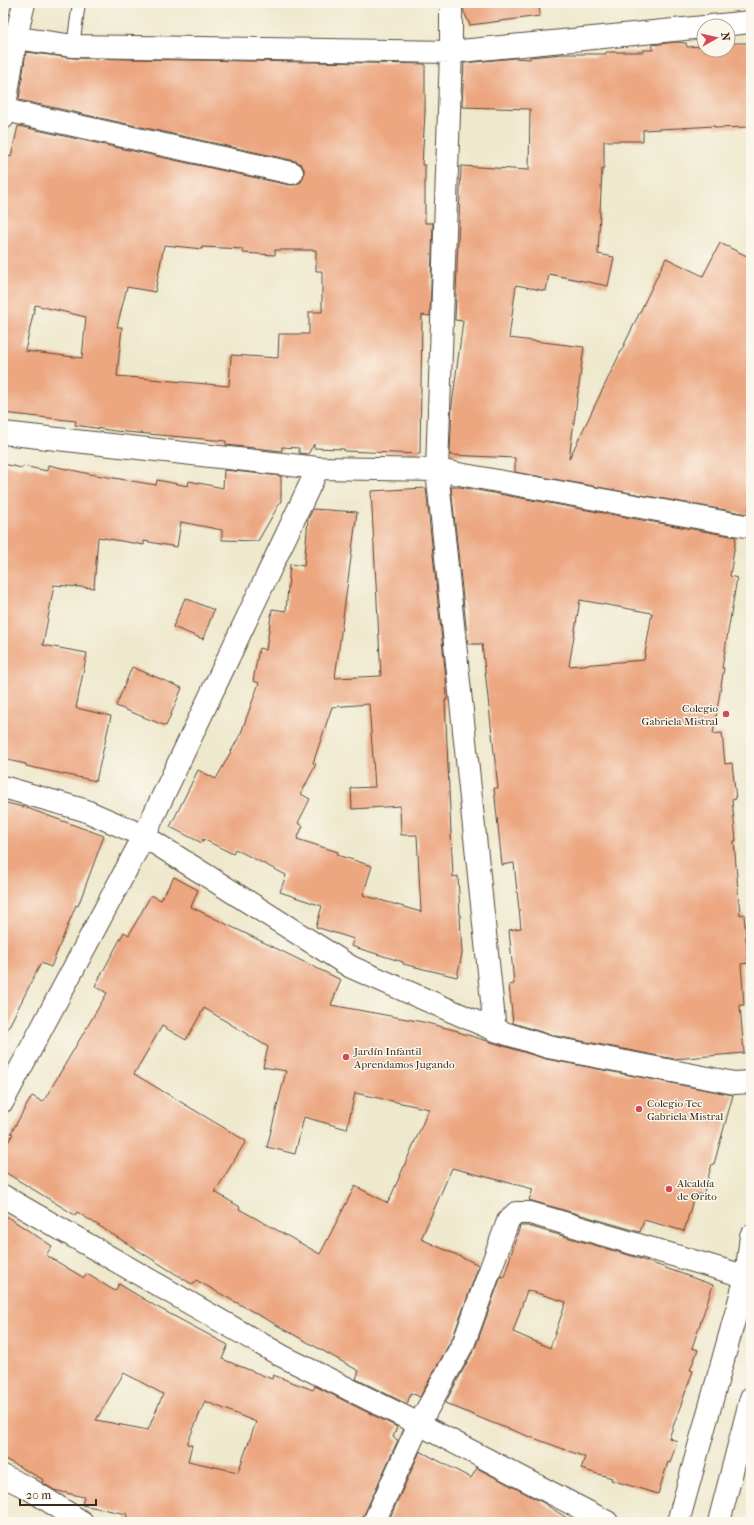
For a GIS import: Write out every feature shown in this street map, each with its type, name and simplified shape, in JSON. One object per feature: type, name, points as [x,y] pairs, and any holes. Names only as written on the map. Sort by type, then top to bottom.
[{"type":"street","points":[[24,3],[9,37],[4,114],[292,172]]},
{"type":"street","points":[[451,3],[451,52],[437,470],[495,1030]]},
{"type":"street","points":[[736,24],[751,22]]},
{"type":"street","points":[[9,37],[73,46],[451,52],[696,28]]},
{"type":"street","points":[[3,433],[318,468],[437,470],[751,527]]},
{"type":"street","points":[[3,1101],[144,836],[318,468]]},
{"type":"street","points":[[3,787],[84,810],[144,836],[351,967],[495,1030],[555,1048],[734,1084],[751,1082]]},
{"type":"street","points":[[3,1196],[282,1356],[419,1424],[607,1522]]},
{"type":"street","points":[[374,1522],[419,1424],[464,1342],[508,1221],[516,1213],[530,1213],[748,1278]]},
{"type":"street","points":[[678,1522],[748,1278],[751,1236]]},
{"type":"street","points":[[719,1522],[751,1398]]},
{"type":"street","points":[[3,1476],[28,1488],[82,1522]]},
{"type":"lane","points":[[73,46],[79,3]]},
{"type":"building","points":[[464,3],[539,3],[540,16],[470,25],[464,12]]},
{"type":"building","points":[[675,42],[686,43],[687,47],[696,46],[696,58],[736,58],[736,43],[751,43],[751,127],[715,128],[715,126],[643,130],[643,141],[604,141],[604,169],[602,169],[598,254],[614,257],[608,286],[549,274],[546,291],[516,285],[509,338],[584,347],[569,459],[666,258],[703,276],[720,243],[751,258],[751,496],[747,514],[515,472],[515,458],[450,455],[452,405],[463,321],[455,320],[461,166],[529,170],[530,109],[462,107],[464,63],[515,58],[530,59],[530,57],[562,54],[644,52],[643,50],[653,50],[652,45]]},
{"type":"building","points":[[26,52],[73,58],[425,64],[425,112],[422,165],[425,165],[425,223],[433,223],[430,316],[422,315],[420,454],[344,451],[344,449],[314,448],[314,444],[308,454],[299,453],[299,448],[282,447],[282,451],[226,445],[226,441],[115,431],[75,425],[76,421],[3,413],[3,174],[7,156],[11,157],[18,126],[289,185],[295,185],[301,182],[304,175],[304,169],[301,164],[295,161],[19,100]],"holes":[[[164,245],[202,249],[202,247],[243,249],[243,253],[275,255],[275,250],[316,250],[316,271],[322,271],[322,312],[309,312],[309,334],[279,334],[278,358],[231,355],[229,386],[117,376],[122,327],[117,327],[127,287],[155,292]],[[35,305],[86,317],[82,358],[25,351]]]},
{"type":"building","points":[[3,464],[47,471],[48,465],[90,474],[156,485],[157,480],[188,486],[189,481],[223,488],[224,470],[281,476],[281,501],[258,541],[222,540],[222,530],[181,522],[177,547],[144,541],[144,545],[98,537],[94,588],[54,585],[43,645],[87,653],[76,708],[111,716],[96,781],[26,766],[26,764],[3,759]]},
{"type":"building","points":[[451,487],[460,487],[736,537],[730,576],[737,578],[713,734],[722,733],[725,764],[732,763],[736,799],[732,800],[736,841],[734,841],[740,915],[744,914],[748,963],[741,964],[744,1005],[740,1005],[744,1053],[674,1059],[551,1035],[513,1023],[509,985],[514,984],[509,930],[521,928],[514,863],[502,865],[494,788],[498,788],[482,644],[468,644]],"holes":[[[580,600],[652,613],[644,660],[569,666]]]},
{"type":"building","points":[[426,488],[446,678],[447,700],[445,700],[453,877],[458,876],[462,954],[457,977],[403,964],[403,962],[351,946],[354,939],[316,927],[322,906],[280,892],[286,875],[235,849],[233,854],[203,839],[202,843],[170,827],[198,770],[216,779],[241,733],[259,683],[253,681],[259,648],[266,650],[272,609],[286,611],[290,564],[304,566],[308,519],[313,509],[357,512],[335,678],[381,676],[371,491]],"holes":[[[369,704],[375,787],[351,788],[352,809],[400,806],[401,835],[417,835],[421,912],[363,895],[372,866],[337,855],[338,852],[297,839],[303,826],[298,823],[310,799],[301,794],[316,764],[313,763],[332,707]]]},
{"type":"building","points":[[185,598],[214,610],[203,639],[173,627]]},
{"type":"building","points":[[132,667],[182,688],[166,726],[116,706]]},
{"type":"building","points":[[3,802],[27,808],[104,836],[78,906],[76,905],[51,967],[41,963],[3,1038]]},
{"type":"building","points":[[174,877],[198,890],[191,907],[341,980],[331,1005],[423,1022],[458,1031],[546,1059],[733,1095],[714,1164],[712,1164],[703,1195],[695,1193],[684,1231],[644,1220],[640,1232],[529,1200],[533,1189],[452,1168],[421,1239],[479,1265],[453,1337],[420,1397],[411,1393],[407,1404],[356,1379],[359,1371],[196,1280],[193,1285],[77,1212],[75,1215],[3,1171],[3,1151],[13,1134],[11,1133],[32,1096],[43,1102],[107,993],[95,986],[124,932],[129,935],[151,895],[161,900]],"holes":[[[204,1008],[268,1047],[263,1067],[286,1071],[267,1147],[295,1154],[304,1117],[347,1129],[355,1093],[429,1109],[388,1203],[355,1186],[320,1254],[239,1209],[240,1207],[215,1192],[246,1141],[134,1074],[162,1026],[186,1040]]]},
{"type":"building","points":[[3,1214],[52,1246],[46,1255],[84,1278],[87,1274],[115,1291],[119,1284],[157,1307],[228,1345],[222,1359],[272,1379],[273,1375],[313,1390],[315,1386],[397,1427],[393,1437],[398,1440],[362,1522],[126,1522],[127,1514],[82,1505],[84,1497],[54,1490],[43,1483],[44,1480],[3,1458]],"holes":[[[124,1373],[163,1394],[148,1430],[96,1420]],[[205,1401],[256,1422],[238,1472],[188,1461],[192,1445],[187,1444]]]},
{"type":"building","points":[[520,1226],[528,1226],[632,1256],[713,1285],[692,1348],[698,1350],[690,1370],[693,1371],[669,1438],[677,1441],[670,1463],[668,1462],[658,1494],[581,1469],[585,1457],[490,1422],[445,1403],[476,1346],[501,1276],[504,1277]],"holes":[[[527,1290],[566,1302],[550,1348],[513,1332]]]},
{"type":"building","points":[[420,1451],[471,1478],[477,1468],[542,1502],[573,1522],[388,1522]]},
{"type":"place","name":"Colegio Gabriela Mistral","points":[[726,714]]},
{"type":"place","name":"Jardín Infantil Aprendamos Jugando","points":[[346,1057]]},
{"type":"place","name":"Colegio Tec Gabriela Mistral","points":[[639,1109]]},
{"type":"place","name":"Alcaldía de Orito","points":[[669,1189]]}]
